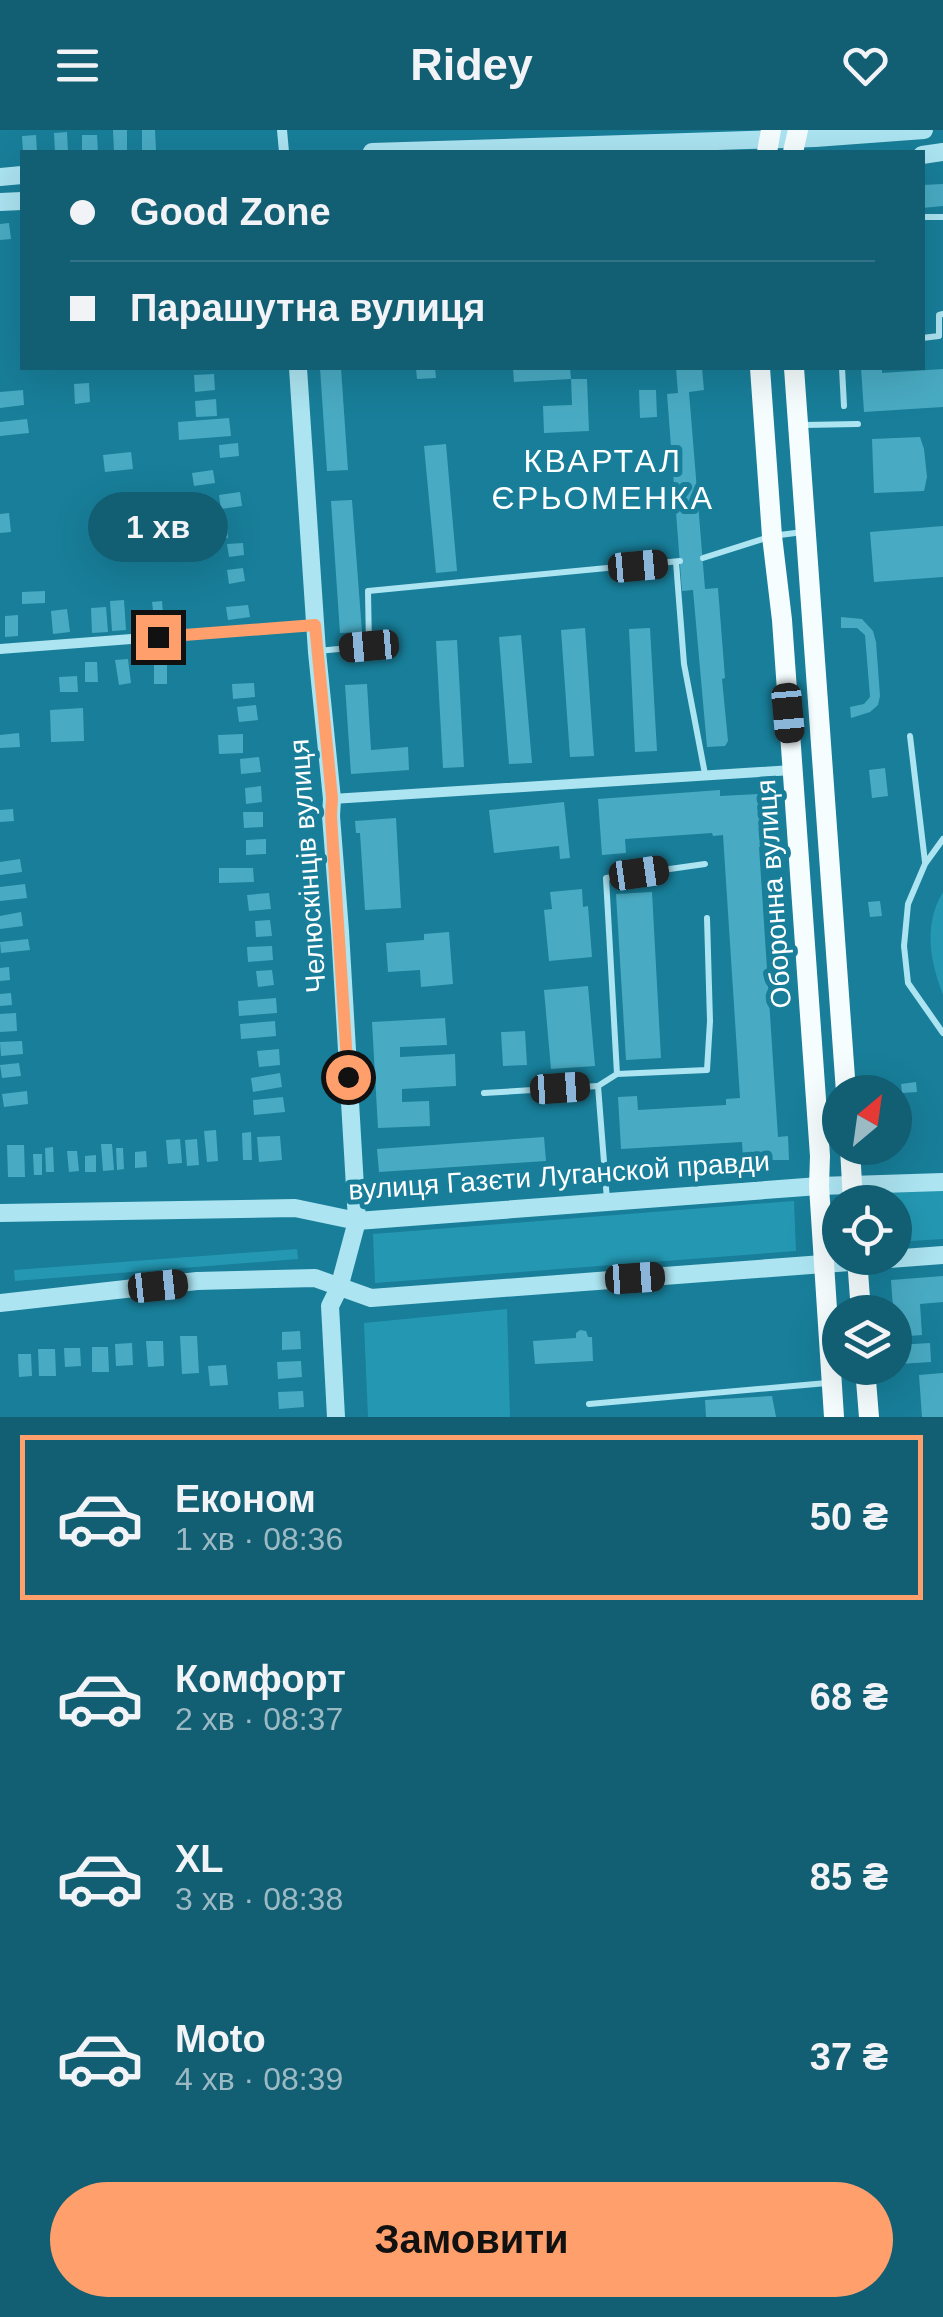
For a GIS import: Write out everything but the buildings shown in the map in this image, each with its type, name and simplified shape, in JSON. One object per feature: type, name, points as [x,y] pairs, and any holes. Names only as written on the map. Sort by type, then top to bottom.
[{"type":"main road","name":"Оборонна вулиця","points":[[760,370],[782,620],[822,1225]]},
{"type":"main road","points":[[794,370],[845,1075]]},
{"type":"main road","name":"Оборонна вулиця","points":[[832,1385],[834,1417]]},
{"type":"main road","points":[[866,1385],[869,1417]]},
{"type":"street","points":[[438,150],[796,140],[924,130]]},
{"type":"street","name":"Челюскінців вулиця","points":[[298,370],[316,652],[332,798],[356,1221],[339,1288],[330,1306],[336,1417]]},
{"type":"street","points":[[0,649],[315,625]]},
{"type":"street","points":[[332,798],[792,770]]},
{"type":"street","name":"вулиця Газєти Луганской правди","points":[[912,1186],[943,1182]]},
{"type":"street","name":"вулиця Газєти Луганской правди","points":[[0,1213],[295,1208],[356,1221],[820,1186]]},
{"type":"street","points":[[912,1257],[943,1255]]},
{"type":"street","points":[[0,1304],[197,1281],[315,1278],[371,1298],[822,1264]]},
{"type":"lane","points":[[925,338],[939,336],[938,315],[943,314]]},
{"type":"lane","points":[[842,370],[844,406]]},
{"type":"lane","points":[[798,425],[858,424]]},
{"type":"lane","points":[[703,558],[772,536],[807,531]]},
{"type":"lane","points":[[316,652],[369,646],[368,590],[678,562],[684,664],[705,774]]},
{"type":"lane","points":[[910,736],[925,864]]},
{"type":"lane","points":[[943,839],[925,864],[908,904],[904,946],[908,983],[943,1034]]},
{"type":"lane","points":[[618,1074],[606,878],[704,864]]},
{"type":"lane","points":[[484,1092],[598,1086],[618,1074],[707,1070],[708,918]]},
{"type":"lane","points":[[598,1086],[608,1201]]},
{"type":"lane","points":[[589,1404],[822,1384]]},
{"type":"shaded area","points":[[943,892],[943,995],[935,969],[931,930]]},
{"type":"shaded area","points":[[943,1187],[943,1239],[912,1241],[912,1189]]},
{"type":"shaded area","points":[[794,1201],[796,1251],[375,1283],[373,1234]]},
{"type":"shaded area","points":[[297,1249],[298,1259],[15,1281],[14,1270]]},
{"type":"shaded area","points":[[507,1309],[510,1417],[368,1417],[364,1323]]},
{"type":"district","name":"КВАРТАЛ ЄРЬОМЕНКА","points":[[603,480]]},
{"type":"route","points":[[158,637],[315,625],[332,798],[348,1077]]}]
